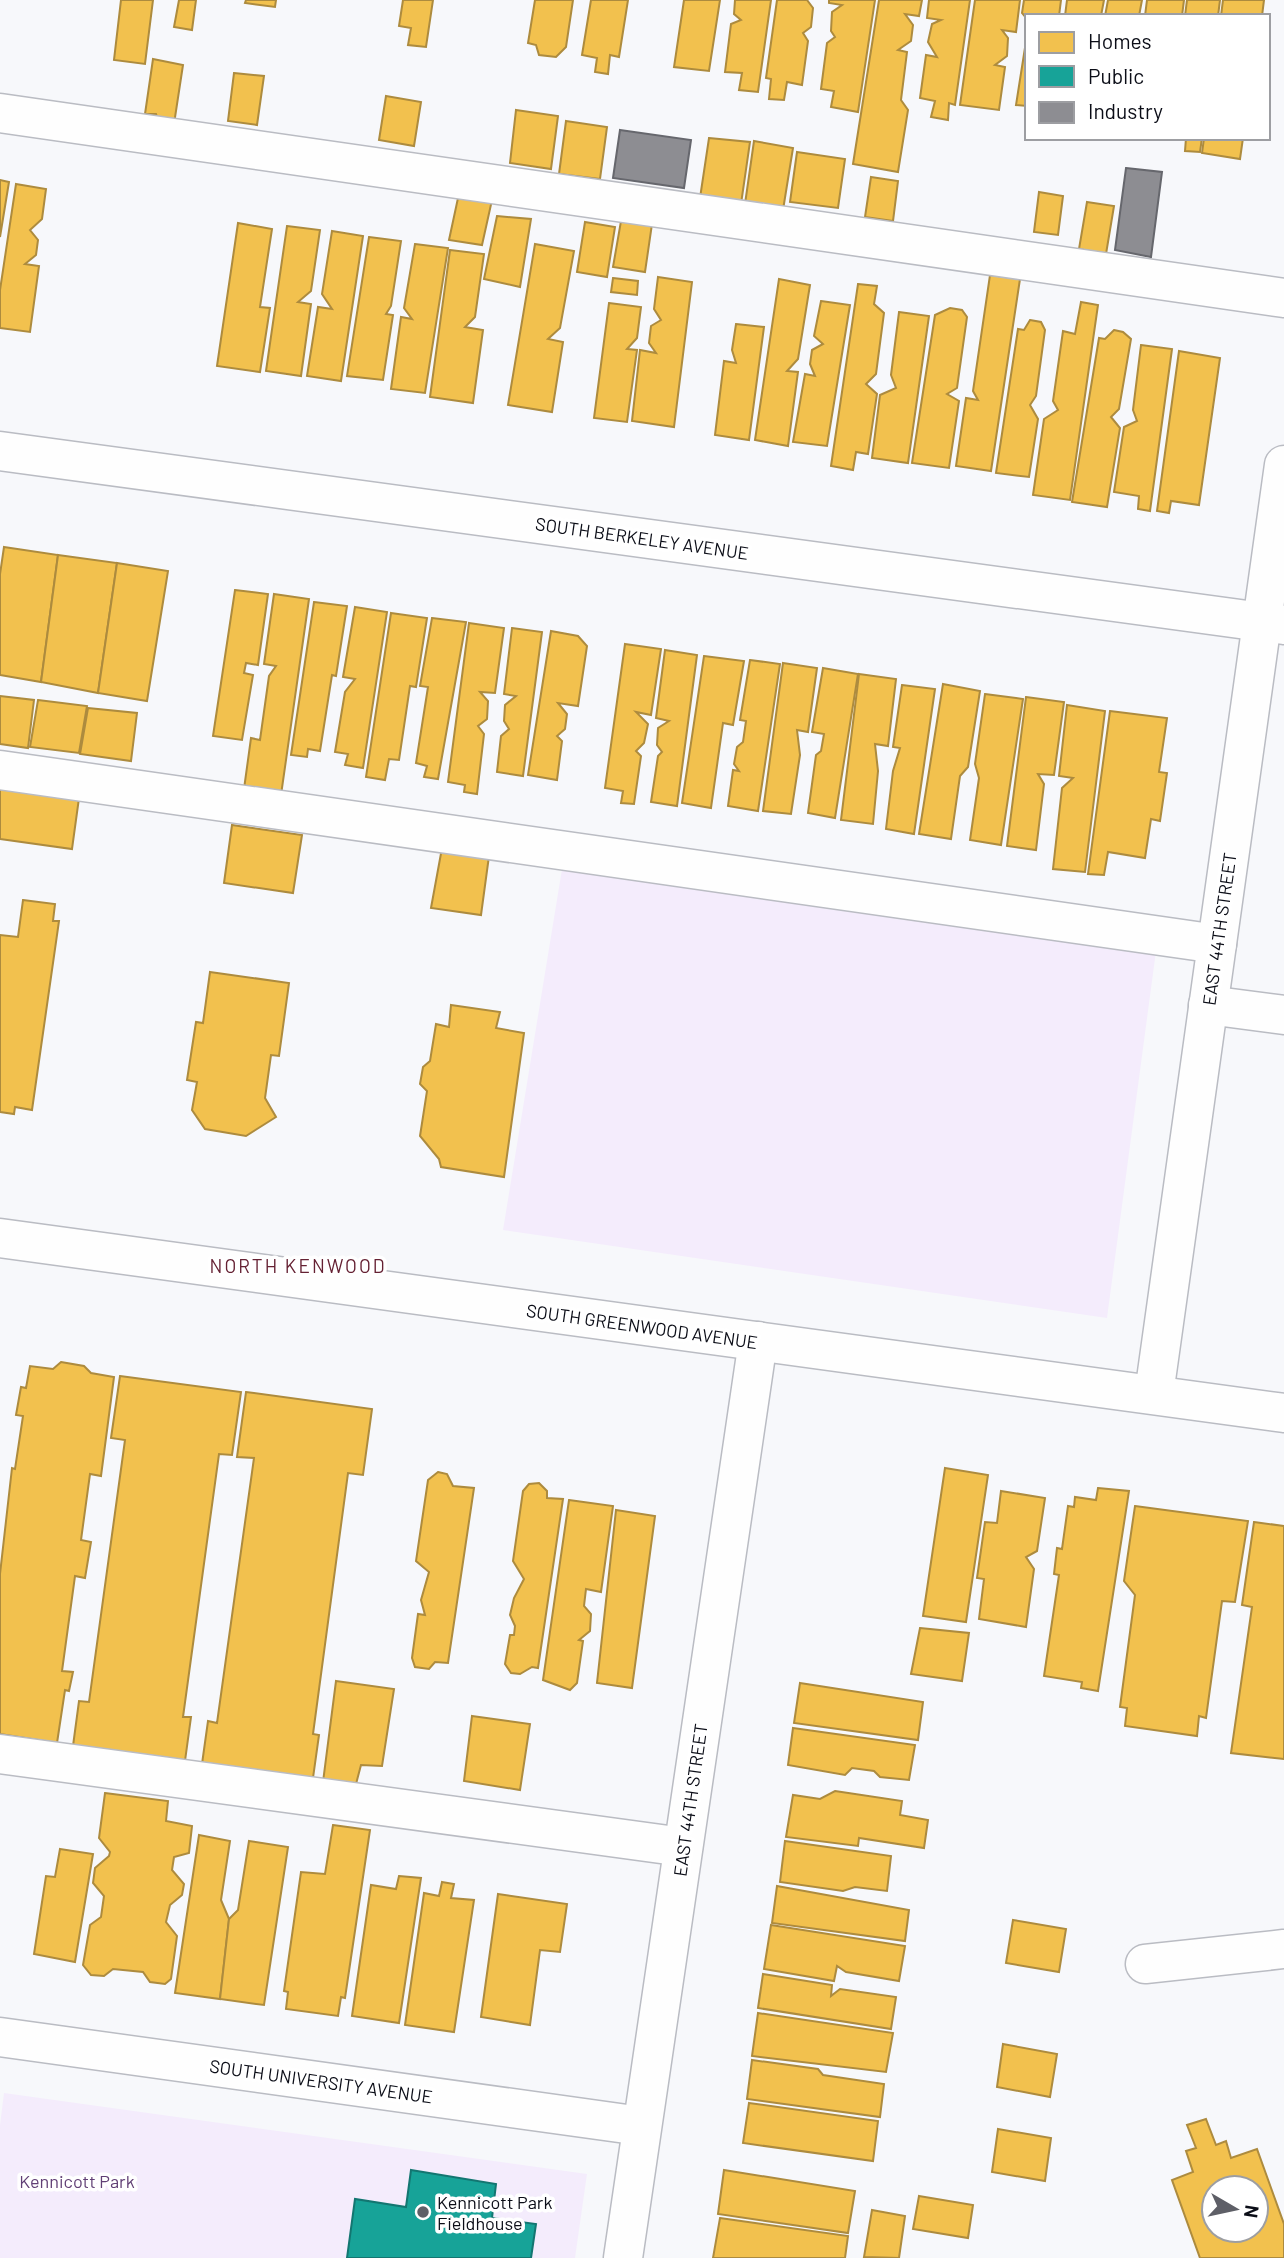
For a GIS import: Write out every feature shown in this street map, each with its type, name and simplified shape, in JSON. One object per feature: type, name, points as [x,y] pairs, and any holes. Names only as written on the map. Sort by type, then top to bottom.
[{"type":"street","points":[[0,113],[1284,298]]},
{"type":"street","name":"SOUTH BERKELEY AVENUE","points":[[0,451],[1273,624]]},
{"type":"street","name":"EAST 44TH STREET","points":[[1154,1394],[1217,944],[1273,624],[1284,465]]},
{"type":"street","points":[[0,770],[1217,944]]},
{"type":"street","points":[[1208,1005],[1284,1015]]},
{"type":"street","name":"SOUTH GREENWOOD AVENUE","points":[[0,1238],[1284,1413]]},
{"type":"street","name":"EAST 44TH STREET","points":[[623,2258],[758,1341]]},
{"type":"street","points":[[0,1754],[683,1847]]},
{"type":"street","points":[[1145,1964],[1284,1949]]},
{"type":"street","name":"SOUTH UNIVERSITY AVENUE","points":[[0,2037],[641,2126]]},
{"type":"green space","points":[[563,863],[1156,951],[1107,1318],[503,1230]]},
{"type":"green space","name":"Kennicott Park","points":[[4,2093],[587,2174],[575,2258],[0,2258],[0,2125]]},
{"type":"building: Homes","points":[[121,0],[153,0],[145,64],[114,60]]},
{"type":"building: Homes","points":[[179,0],[196,0],[192,30],[174,27]]},
{"type":"building: Homes","points":[[246,0],[276,0],[275,7],[245,3]]},
{"type":"building: Homes","points":[[403,0],[433,0],[426,47],[408,45],[411,28],[399,26]]},
{"type":"building: Homes","points":[[535,0],[573,0],[566,47],[556,57],[539,55],[536,45],[528,43]]},
{"type":"building: Homes","points":[[591,0],[628,0],[619,57],[610,55],[608,74],[595,72],[597,58],[582,55]]},
{"type":"building: Homes","points":[[684,0],[720,0],[709,71],[674,67]]},
{"type":"building: Homes","points":[[735,0],[771,0],[758,92],[739,90],[742,73],[725,72],[731,24],[741,20],[734,14]]},
{"type":"building: Homes","points":[[777,0],[807,0],[813,8],[811,27],[803,33],[808,41],[802,85],[787,82],[784,100],[769,99],[771,79],[766,78]]},
{"type":"building: Homes","points":[[829,0],[875,0],[858,112],[831,107],[834,91],[821,89],[827,43],[835,37],[831,31],[832,12],[842,5],[829,3]]},
{"type":"building: Homes","points":[[879,0],[922,0],[919,16],[905,14],[913,25],[911,41],[898,50],[907,52],[901,100],[908,110],[898,172],[853,164]]},
{"type":"building: Homes","points":[[929,0],[970,0],[955,105],[949,103],[948,120],[931,117],[935,101],[920,98],[926,55],[937,57],[928,42],[932,24],[941,20],[927,18]]},
{"type":"building: Homes","points":[[975,0],[1020,0],[1016,32],[1002,30],[1008,38],[1007,56],[995,65],[1005,67],[999,110],[960,105]]},
{"type":"building: Homes","points":[[1024,0],[1061,0],[1059,14],[1025,14],[1025,17],[1022,13]]},
{"type":"building: Homes","points":[[1067,0],[1104,0],[1101,14],[1065,14]]},
{"type":"building: Homes","points":[[1108,0],[1142,0],[1139,14],[1105,14]]},
{"type":"building: Homes","points":[[1147,0],[1184,0],[1182,14],[1145,14]]},
{"type":"building: Homes","points":[[1187,0],[1220,0],[1218,14],[1185,14]]},
{"type":"building: Homes","points":[[1223,0],[1264,0],[1262,14],[1221,14]]},
{"type":"building: Homes","points":[[1025,48],[1025,106],[1016,105]]},
{"type":"building: Homes","points":[[153,59],[183,65],[174,124],[158,120],[156,114],[145,114]]},
{"type":"building: Homes","points":[[234,73],[264,76],[257,125],[228,121]]},
{"type":"building: Homes","points":[[386,96],[421,102],[414,146],[379,140]]},
{"type":"building: Homes","points":[[516,110],[558,116],[551,169],[510,163]]},
{"type":"building: Homes","points":[[566,121],[607,127],[600,179],[559,174]]},
{"type":"building: Homes","points":[[709,138],[750,142],[741,204],[700,198]]},
{"type":"building: Homes","points":[[1186,140],[1202,140],[1200,152],[1185,151]]},
{"type":"building: Homes","points":[[1204,140],[1243,140],[1240,159],[1202,153]]},
{"type":"building: Homes","points":[[754,141],[793,148],[783,210],[745,204]]},
{"type":"building: Homes","points":[[797,152],[845,159],[838,208],[790,202]]},
{"type":"building: Homes","points":[[871,177],[898,181],[893,221],[865,217]]},
{"type":"building: Homes","points":[[0,180],[9,182],[0,237]]},
{"type":"building: Homes","points":[[16,184],[46,189],[42,219],[30,230],[38,240],[36,255],[25,264],[39,266],[30,332],[0,328],[0,290]]},
{"type":"building: Homes","points":[[1039,192],[1063,196],[1058,235],[1034,232]]},
{"type":"building: Homes","points":[[458,198],[492,200],[482,245],[449,240]]},
{"type":"building: Homes","points":[[1087,202],[1114,206],[1106,254],[1079,249]]},
{"type":"building: Homes","points":[[497,216],[531,219],[520,287],[484,279]]},
{"type":"building: Homes","points":[[621,221],[652,224],[645,272],[613,267]]},
{"type":"building: Homes","points":[[585,222],[615,227],[607,277],[577,272]]},
{"type":"building: Homes","points":[[238,223],[272,229],[260,307],[270,308],[260,372],[217,366]]},
{"type":"building: Homes","points":[[287,226],[320,230],[311,291],[298,302],[311,304],[301,376],[266,371]]},
{"type":"building: Homes","points":[[332,231],[363,236],[341,381],[307,376],[318,307],[332,309],[322,294]]},
{"type":"building: Homes","points":[[369,237],[401,241],[391,306],[386,314],[393,315],[383,380],[347,376]]},
{"type":"building: Homes","points":[[415,244],[448,248],[425,393],[391,389],[401,317],[412,319],[404,308]]},
{"type":"building: Homes","points":[[535,244],[574,251],[560,328],[548,339],[563,342],[552,412],[508,405]]},
{"type":"building: Homes","points":[[450,250],[484,254],[475,317],[465,327],[483,330],[473,403],[430,397]]},
{"type":"building: Homes","points":[[990,275],[1020,279],[991,471],[956,466],[966,398],[978,400],[973,391]]},
{"type":"building: Homes","points":[[658,277],[692,282],[674,427],[632,421],[640,350],[656,353],[649,343],[651,326],[661,320],[654,309]]},
{"type":"building: Homes","points":[[613,278],[638,281],[637,295],[611,292]]},
{"type":"building: Homes","points":[[779,279],[810,285],[798,359],[787,371],[798,372],[788,446],[755,440]]},
{"type":"building: Homes","points":[[858,284],[877,286],[874,304],[884,313],[876,374],[866,384],[877,394],[868,454],[856,452],[853,470],[831,466]]},
{"type":"building: Homes","points":[[821,301],[850,305],[827,446],[793,442],[805,374],[815,376],[810,364],[812,350],[823,344],[814,336]]},
{"type":"building: Homes","points":[[1081,302],[1098,305],[1070,500],[1033,495],[1044,419],[1058,410],[1053,401],[1063,331],[1075,334]]},
{"type":"building: Homes","points":[[609,303],[641,307],[637,338],[627,349],[637,350],[627,422],[594,418]]},
{"type":"building: Homes","points":[[950,308],[962,310],[967,317],[957,388],[947,394],[959,401],[949,468],[912,463],[935,315]]},
{"type":"building: Homes","points":[[899,312],[929,316],[908,463],[872,458],[880,395],[896,388],[891,375]]},
{"type":"building: Homes","points":[[1030,320],[1041,322],[1045,330],[1036,396],[1030,405],[1038,419],[1029,477],[996,473],[1018,329],[1024,330]]},
{"type":"building: Homes","points":[[736,324],[764,327],[749,440],[715,435],[724,361],[736,363],[732,350]]},
{"type":"building: Homes","points":[[1114,330],[1123,332],[1131,339],[1119,409],[1111,417],[1120,428],[1107,507],[1072,502],[1099,338],[1105,339]]},
{"type":"building: Homes","points":[[1141,345],[1172,349],[1150,511],[1138,509],[1139,496],[1114,492],[1124,427],[1137,421],[1133,410]]},
{"type":"building: Homes","points":[[1179,351],[1220,358],[1199,505],[1171,501],[1169,513],[1157,511]]},
{"type":"building: Homes","points":[[4,547],[58,555],[41,682],[0,675],[0,574]]},
{"type":"building: Homes","points":[[58,555],[117,563],[98,693],[41,682]]},
{"type":"building: Homes","points":[[117,563],[168,571],[147,701],[98,693]]},
{"type":"building: Homes","points":[[235,590],[268,594],[258,665],[246,663],[244,673],[253,675],[242,740],[213,736]]},
{"type":"building: Homes","points":[[274,594],[309,599],[281,795],[244,789],[251,738],[260,740],[269,676],[276,666],[264,664]]},
{"type":"building: Homes","points":[[314,602],[347,606],[336,676],[332,675],[320,751],[308,749],[307,757],[291,755]]},
{"type":"building: Homes","points":[[355,607],[387,612],[363,768],[345,765],[348,754],[335,752],[345,692],[355,679],[343,677]]},
{"type":"building: Homes","points":[[391,613],[427,618],[416,687],[410,686],[399,760],[389,759],[385,780],[366,777]]},
{"type":"building: Homes","points":[[432,618],[466,622],[438,779],[424,777],[427,766],[416,763],[428,687],[420,686]]},
{"type":"building: Homes","points":[[469,623],[504,628],[495,693],[480,692],[488,701],[487,719],[478,726],[484,734],[477,794],[464,792],[465,785],[448,782]]},
{"type":"building: Homes","points":[[512,628],[542,632],[523,776],[497,772],[501,736],[509,729],[504,721],[505,705],[516,696],[504,694]]},
{"type":"building: Homes","points":[[551,631],[578,636],[587,646],[578,706],[558,703],[567,714],[565,729],[557,736],[562,741],[557,780],[528,775]]},
{"type":"building: Homes","points":[[625,644],[661,649],[651,715],[636,712],[648,724],[644,743],[636,751],[641,756],[634,804],[621,803],[623,791],[605,788]]},
{"type":"building: Homes","points":[[665,650],[697,655],[677,806],[651,802],[658,756],[662,752],[657,745],[658,728],[669,721],[656,718]]},
{"type":"building: Homes","points":[[704,656],[744,661],[733,725],[723,723],[711,808],[682,803]]},
{"type":"building: Homes","points":[[750,660],[780,664],[758,811],[728,806],[733,770],[739,771],[734,764],[737,747],[743,742],[746,721],[740,720]]},
{"type":"building: Homes","points":[[783,663],[817,668],[808,732],[797,730],[800,755],[791,814],[763,811]]},
{"type":"building: Homes","points":[[823,668],[858,674],[835,818],[808,813],[816,755],[821,751],[824,734],[812,732]]},
{"type":"building: Homes","points":[[859,674],[896,679],[888,746],[875,744],[878,771],[873,824],[841,820]]},
{"type":"building: Homes","points":[[943,684],[980,691],[968,767],[960,776],[951,839],[919,834]]},
{"type":"building: Homes","points":[[902,685],[935,689],[914,834],[886,829],[893,771],[900,748],[893,747]]},
{"type":"building: Homes","points":[[985,694],[1023,699],[1001,845],[970,840],[979,778],[975,764]]},
{"type":"building: Homes","points":[[0,696],[34,700],[28,748],[0,744]]},
{"type":"building: Homes","points":[[1026,697],[1064,702],[1054,775],[1038,774],[1044,784],[1036,850],[1007,846]]},
{"type":"building: Homes","points":[[38,700],[87,706],[79,753],[30,747]]},
{"type":"building: Homes","points":[[1067,705],[1105,711],[1085,872],[1053,869],[1062,788],[1073,778],[1059,776]]},
{"type":"building: Homes","points":[[88,708],[137,713],[131,761],[80,754]]},
{"type":"building: Homes","points":[[1110,711],[1167,718],[1159,772],[1167,773],[1160,821],[1151,819],[1145,858],[1108,852],[1104,875],[1088,874]]},
{"type":"building: Homes","points":[[0,786],[79,798],[72,849],[0,839]]},
{"type":"building: Homes","points":[[232,825],[302,835],[293,893],[224,883]]},
{"type":"building: Homes","points":[[442,848],[489,856],[481,915],[431,908]]},
{"type":"building: Homes","points":[[23,900],[55,904],[53,921],[59,921],[32,1110],[15,1107],[14,1114],[0,1112],[0,935],[18,937]]},
{"type":"building: Homes","points":[[210,972],[289,983],[279,1056],[271,1055],[265,1098],[276,1117],[246,1136],[205,1129],[192,1110],[197,1082],[187,1080],[196,1022],[203,1023]]},
{"type":"building: Homes","points":[[451,1005],[500,1012],[496,1028],[524,1033],[504,1177],[441,1167],[439,1159],[420,1136],[427,1091],[420,1084],[423,1067],[430,1061],[436,1024],[449,1027]]},
{"type":"building: Homes","points":[[61,1362],[84,1366],[91,1373],[114,1377],[101,1476],[90,1474],[81,1540],[91,1542],[85,1578],[75,1576],[62,1671],[73,1672],[69,1691],[65,1690],[57,1743],[0,1734],[0,1574],[12,1468],[15,1469],[23,1416],[16,1415],[21,1387],[26,1388],[30,1366],[53,1369]]},
{"type":"building: Homes","points":[[120,1376],[241,1392],[232,1455],[219,1454],[183,1717],[191,1717],[185,1761],[73,1746],[79,1701],[89,1702],[125,1440],[111,1438]]},
{"type":"building: Homes","points":[[246,1392],[372,1409],[363,1475],[348,1473],[313,1734],[319,1735],[313,1778],[202,1764],[208,1721],[217,1723],[254,1458],[237,1457]]},
{"type":"building: Homes","points":[[945,1468],[988,1475],[966,1622],[923,1616]]},
{"type":"building: Homes","points":[[438,1472],[447,1474],[453,1486],[474,1488],[448,1663],[435,1662],[429,1669],[415,1667],[412,1658],[418,1614],[425,1615],[421,1600],[429,1572],[416,1561],[428,1480]]},
{"type":"building: Homes","points":[[539,1483],[547,1491],[547,1498],[563,1499],[538,1668],[532,1667],[520,1674],[511,1673],[505,1664],[510,1635],[514,1635],[515,1626],[510,1615],[514,1598],[524,1579],[513,1561],[523,1491],[529,1484]]},
{"type":"building: Homes","points":[[1098,1488],[1129,1491],[1098,1691],[1081,1688],[1082,1682],[1044,1676],[1059,1575],[1054,1574],[1057,1548],[1062,1549],[1068,1506],[1074,1507],[1075,1497],[1096,1500]]},
{"type":"building: Homes","points":[[1001,1491],[1045,1498],[1037,1551],[1026,1557],[1034,1569],[1026,1627],[979,1619],[984,1579],[977,1578],[985,1522],[997,1523]]},
{"type":"building: Homes","points":[[569,1500],[613,1506],[601,1592],[586,1589],[584,1606],[591,1614],[590,1631],[579,1640],[583,1641],[577,1683],[570,1690],[543,1680]]},
{"type":"building: Homes","points":[[1135,1506],[1248,1521],[1235,1602],[1222,1601],[1206,1718],[1199,1716],[1197,1736],[1125,1726],[1127,1708],[1120,1707],[1135,1595],[1124,1581]]},
{"type":"building: Homes","points":[[616,1510],[655,1516],[632,1688],[597,1683]]},
{"type":"building: Homes","points":[[1254,1522],[1284,1526],[1284,1759],[1231,1753],[1252,1607],[1242,1605]]},
{"type":"building: Homes","points":[[920,1628],[969,1633],[962,1681],[911,1674]]},
{"type":"building: Homes","points":[[336,1681],[394,1689],[382,1766],[361,1765],[356,1784],[323,1782]]},
{"type":"building: Homes","points":[[800,1683],[923,1702],[918,1740],[794,1723]]},
{"type":"building: Homes","points":[[472,1716],[530,1724],[520,1790],[464,1781]]},
{"type":"building: Homes","points":[[793,1728],[915,1745],[909,1780],[880,1777],[874,1771],[852,1768],[845,1775],[788,1765]]},
{"type":"building: Homes","points":[[835,1791],[902,1801],[900,1815],[928,1820],[924,1848],[859,1838],[858,1846],[786,1837],[793,1795],[820,1799]]},
{"type":"building: Homes","points":[[105,1793],[168,1801],[166,1821],[192,1826],[189,1853],[174,1857],[172,1870],[184,1884],[182,1895],[170,1905],[166,1922],[177,1936],[171,1979],[165,1984],[150,1982],[143,1972],[113,1969],[104,1976],[91,1975],[83,1965],[90,1925],[101,1917],[104,1896],[93,1883],[95,1868],[110,1852],[99,1838]]},
{"type":"building: Homes","points":[[333,1825],[370,1830],[345,1998],[341,1997],[338,2016],[286,2009],[288,1992],[284,1991],[301,1872],[325,1874]]},
{"type":"building: Homes","points":[[199,1835],[230,1841],[221,1900],[229,1919],[220,1999],[175,1993]]},
{"type":"building: Homes","points":[[249,1841],[288,1847],[264,2005],[220,1999],[229,1919],[238,1910]]},
{"type":"building: Homes","points":[[785,1841],[891,1856],[887,1891],[855,1887],[843,1891],[780,1882]]},
{"type":"building: Homes","points":[[60,1849],[93,1854],[75,1962],[34,1954],[46,1876],[55,1877]]},
{"type":"building: Homes","points":[[399,1876],[421,1878],[399,2023],[352,2016],[371,1885],[396,1889]]},
{"type":"building: Homes","points":[[442,1882],[454,1884],[451,1898],[474,1900],[454,2032],[405,2025],[424,1893],[439,1896]]},
{"type":"building: Homes","points":[[777,1886],[909,1910],[905,1941],[772,1923]]},
{"type":"building: Homes","points":[[498,1894],[567,1904],[560,1952],[540,1950],[530,2025],[481,2017]]},
{"type":"building: Homes","points":[[1013,1920],[1066,1929],[1059,1972],[1006,1963]]},
{"type":"building: Homes","points":[[771,1925],[905,1946],[899,1981],[846,1972],[837,1966],[834,1981],[764,1969]]},
{"type":"building: Homes","points":[[763,1974],[832,1985],[831,1996],[840,1989],[896,1997],[891,2029],[758,2008]]},
{"type":"building: Homes","points":[[758,2013],[893,2033],[886,2072],[752,2056]]},
{"type":"building: Homes","points":[[1003,2044],[1057,2054],[1050,2097],[997,2087]]},
{"type":"building: Homes","points":[[752,2060],[818,2069],[823,2075],[884,2084],[880,2117],[747,2099]]},
{"type":"building: Homes","points":[[749,2103],[878,2121],[873,2161],[743,2143]]},
{"type":"building: Homes","points":[[1206,2119],[1216,2145],[1226,2141],[1231,2158],[1257,2149],[1266,2174],[1200,2174],[1200,2244],[1270,2244],[1270,2185],[1284,2224],[1284,2258],[1200,2258],[1172,2180],[1193,2172],[1186,2151],[1196,2148],[1187,2125]]},
{"type":"building: Homes","points":[[998,2129],[1051,2138],[1045,2181],[992,2172]]},
{"type":"building: Homes","points":[[724,2170],[855,2191],[848,2233],[718,2214]]},
{"type":"building: Homes","points":[[919,2196],[973,2205],[968,2238],[913,2229]]},
{"type":"building: Homes","points":[[872,2210],[905,2216],[899,2258],[864,2257]]},
{"type":"building: Homes","points":[[720,2218],[848,2236],[845,2258],[713,2258]]},
{"type":"building: Public","name":"Kennicott Park Fieldhouse","points":[[411,2170],[496,2184],[492,2218],[536,2224],[531,2258],[347,2258],[355,2199],[406,2207]]},
{"type":"building: Industry","points":[[620,130],[691,140],[684,188],[613,178]]},
{"type":"building: Industry","points":[[1126,168],[1162,172],[1151,257],[1115,250]]},
{"type":"place","name":"Kennicott Park Fieldhouse","points":[[423,2212]]},
{"type":"district","name":"NORTH KENWOOD","points":[[298,1265]]}]
